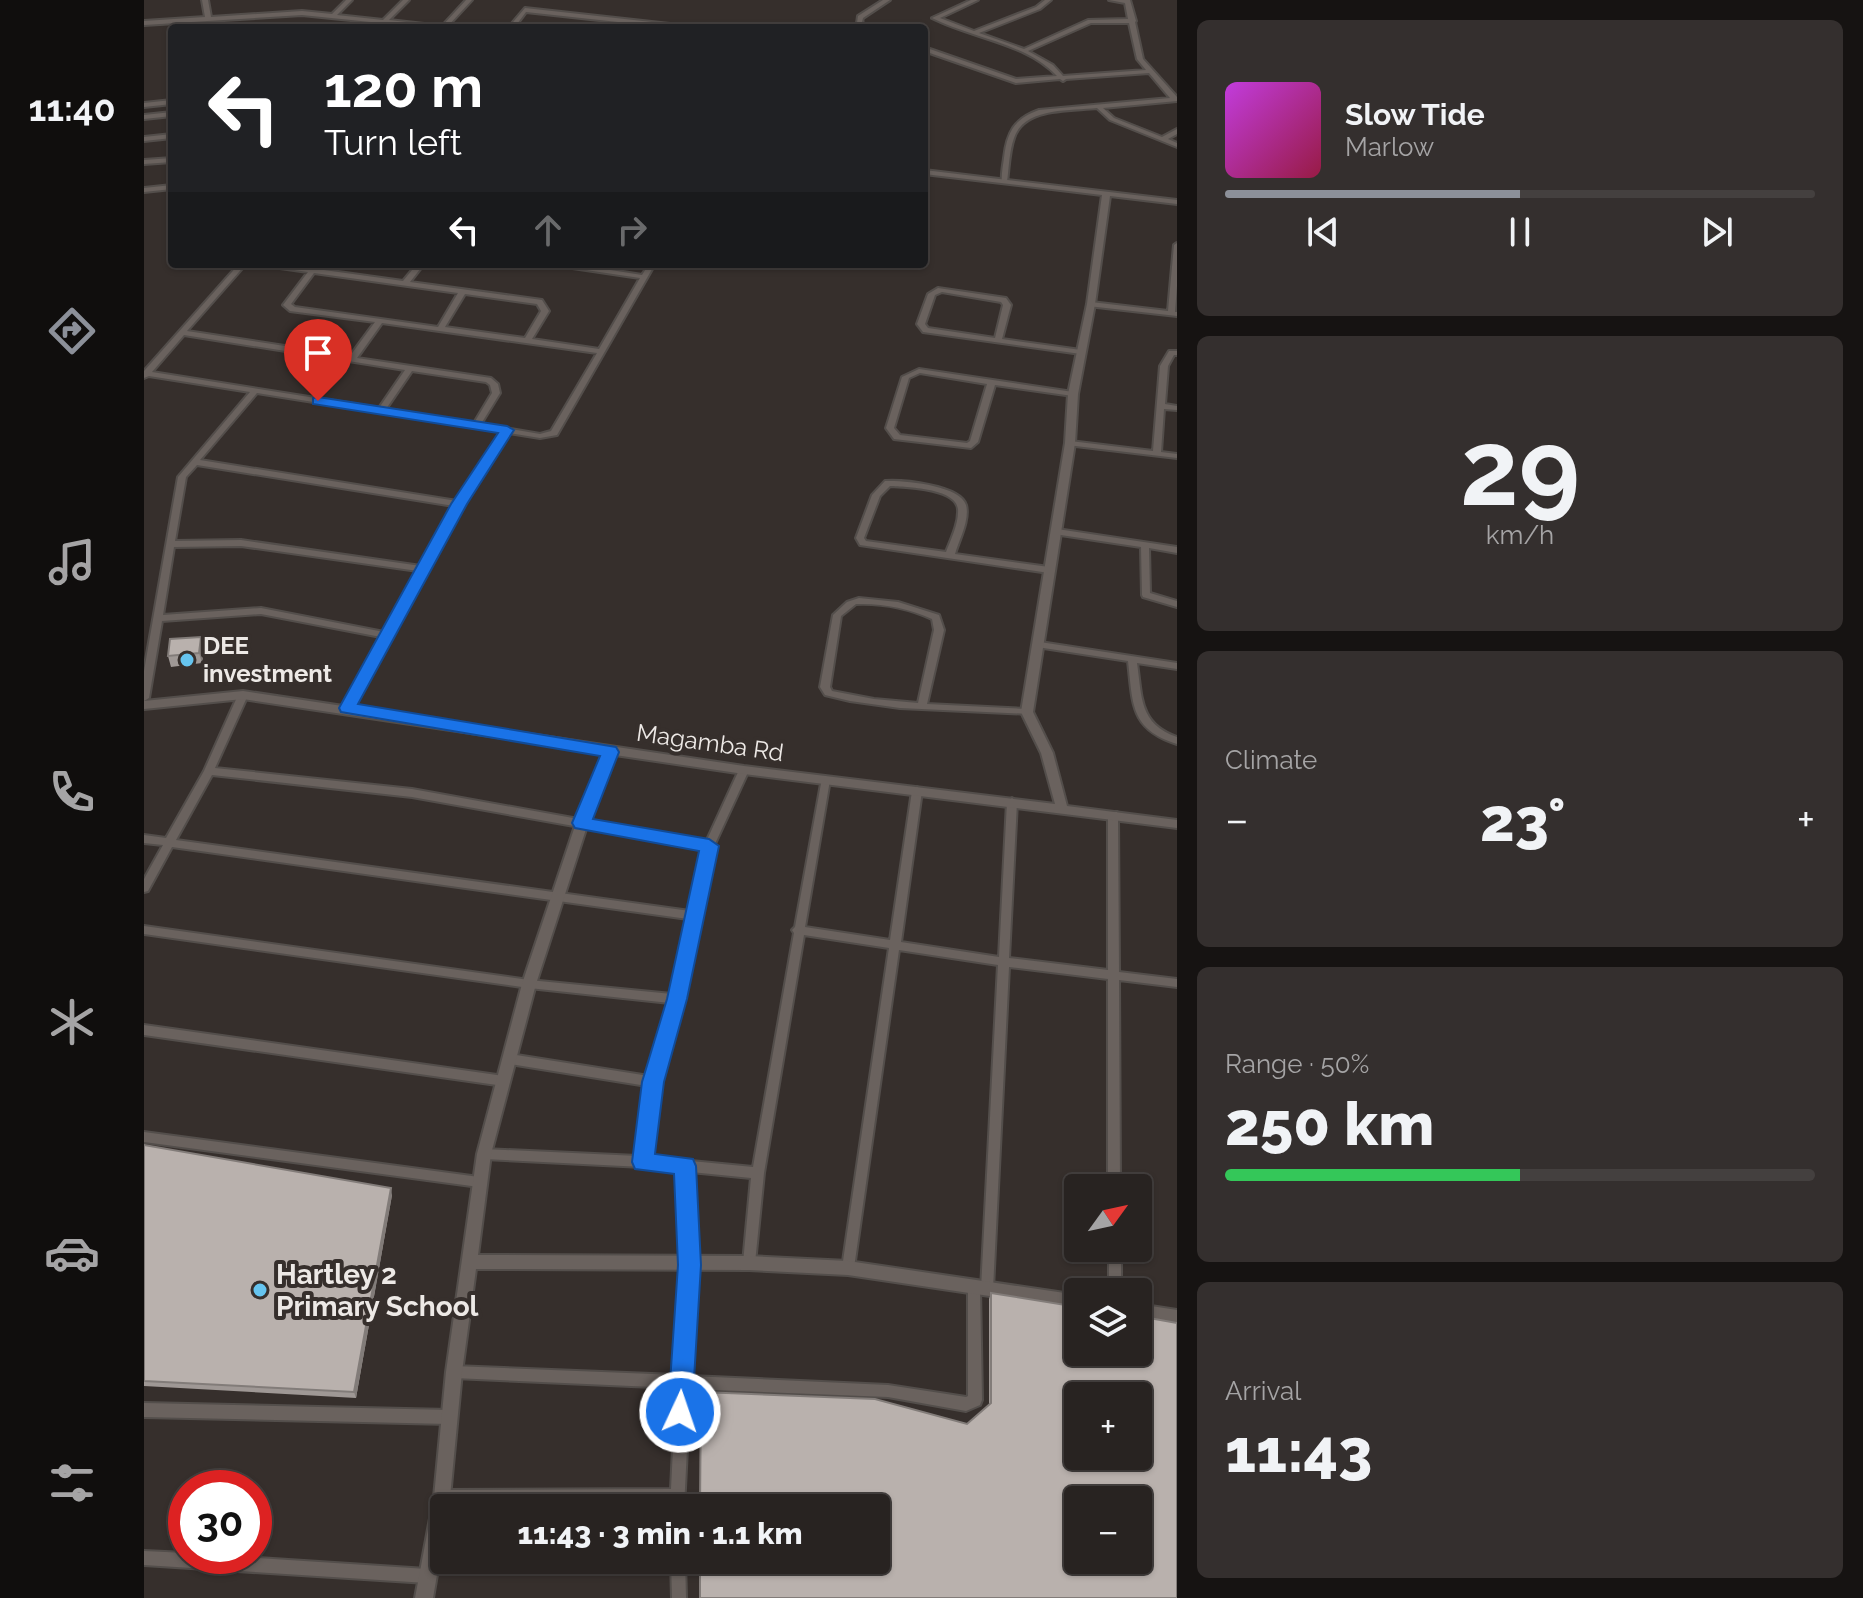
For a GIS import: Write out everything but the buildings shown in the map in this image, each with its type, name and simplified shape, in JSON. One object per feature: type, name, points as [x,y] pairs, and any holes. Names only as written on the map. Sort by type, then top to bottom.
[{"type":"street","points":[[205,0],[208,18]]},
{"type":"street","points":[[334,15],[349,0]]},
{"type":"street","points":[[385,21],[406,0]]},
{"type":"street","points":[[448,24],[469,0]]},
{"type":"street","points":[[514,24],[533,0]]},
{"type":"street","points":[[862,24],[860,17],[887,0]]},
{"type":"street","points":[[975,0],[935,18],[1024,51],[1051,66],[1063,79]]},
{"type":"street","points":[[973,33],[1038,8],[1048,0]]},
{"type":"street","points":[[1112,0],[1127,1],[1140,59],[1176,99]]},
{"type":"street","points":[[525,10],[652,24]]},
{"type":"street","points":[[144,23],[289,13],[410,24]]},
{"type":"street","points":[[1024,51],[1090,21],[1133,21]]},
{"type":"street","points":[[928,50],[1016,81],[1150,71]]},
{"type":"street","points":[[1004,182],[1014,127],[1022,118],[1039,112],[1176,99]]},
{"type":"street","points":[[144,105],[168,102]]},
{"type":"street","points":[[1098,106],[1112,119],[1177,145]]},
{"type":"street","points":[[144,117],[168,114]]},
{"type":"street","points":[[1163,139],[1177,131]]},
{"type":"street","points":[[144,139],[168,136]]},
{"type":"street","points":[[144,162],[168,160]]},
{"type":"street","points":[[928,172],[1177,202]]},
{"type":"street","points":[[144,190],[168,187]]},
{"type":"street","points":[[1062,808],[1047,753],[1027,712],[1040,645],[1070,443],[1073,394],[1091,304],[1106,194]]},
{"type":"street","points":[[1091,304],[1174,314],[1177,245]]},
{"type":"street","points":[[146,375],[240,268]]},
{"type":"street","points":[[292,268],[539,302],[545,311],[527,341]]},
{"type":"street","points":[[406,282],[418,268]]},
{"type":"street","points":[[591,268],[645,277]]},
{"type":"street","points":[[146,375],[540,436],[554,433],[650,268]]},
{"type":"street","points":[[312,271],[287,305],[293,309],[601,351]]},
{"type":"street","points":[[998,340],[1007,305],[1003,300],[941,290],[932,294],[921,327],[998,340],[1081,352]]},
{"type":"street","points":[[440,329],[463,291]]},
{"type":"street","points":[[352,359],[380,321]]},
{"type":"street","points":[[183,333],[488,380],[494,384],[496,393],[477,425]]},
{"type":"street","points":[[1157,453],[1164,366],[1167,357],[1177,353]]},
{"type":"street","points":[[381,411],[410,368]]},
{"type":"street","points":[[992,381],[974,442],[968,446],[897,437],[892,433],[890,428],[906,377],[919,371],[992,381],[1073,394]]},
{"type":"street","points":[[144,698],[182,477],[255,391]]},
{"type":"street","points":[[1163,406],[1177,408]]},
{"type":"street","points":[[347,708],[459,504],[507,430]]},
{"type":"street","points":[[1070,443],[1177,456]]},
{"type":"street","points":[[195,462],[459,504]]},
{"type":"street","points":[[950,555],[963,507],[959,498],[950,492],[888,483],[876,495],[860,538],[863,543],[1049,570]]},
{"type":"street","points":[[1057,532],[1177,550]]},
{"type":"street","points":[[170,544],[241,543],[423,569]]},
{"type":"street","points":[[1145,545],[1146,595],[1177,604]]},
{"type":"street","points":[[922,705],[939,630],[936,617],[921,610],[856,601],[843,607],[837,615],[825,687],[828,693],[845,698],[922,705],[1027,712]]},
{"type":"street","points":[[157,618],[261,611],[387,635]]},
{"type":"street","points":[[1040,645],[1177,666]]},
{"type":"street","points":[[1132,659],[1143,722],[1153,733],[1177,741]]},
{"type":"street","points":[[144,888],[209,771],[243,695]]},
{"type":"street","name":"Magamba Rd","points":[[144,705],[243,695],[347,708],[610,752],[1177,824]]},
{"type":"street","points":[[442,1494],[454,1372],[484,1154],[529,984],[582,823],[610,752]]},
{"type":"street","points":[[643,1162],[653,1082],[677,999],[709,846],[744,770]]},
{"type":"street","points":[[209,771],[412,793],[709,846]]},
{"type":"street","points":[[749,1263],[758,1173],[825,780]]},
{"type":"street","points":[[848,1268],[917,791]]},
{"type":"street","points":[[454,1372],[888,1391],[966,1404],[975,1400],[1012,802]]},
{"type":"street","points":[[1113,815],[1114,1174]]},
{"type":"street","points":[[144,839],[695,916]]},
{"type":"street","points":[[144,930],[529,984],[677,999]]},
{"type":"street","points":[[797,930],[1004,962],[1177,983]]},
{"type":"street","points":[[144,1030],[504,1081]]},
{"type":"street","points":[[510,1059],[653,1082]]},
{"type":"street","points":[[144,1137],[479,1182]]},
{"type":"street","points":[[484,1154],[643,1162],[758,1173]]},
{"type":"street","points":[[677,1494],[689,1265],[685,1166]]},
{"type":"street","points":[[470,1262],[749,1263],[848,1268],[1064,1300]]},
{"type":"street","points":[[1152,1313],[1177,1317]]},
{"type":"street","points":[[144,1410],[449,1417]]},
{"type":"street","points":[[144,1558],[427,1576]]},
{"type":"street","points":[[424,1598],[430,1560]]},
{"type":"street","points":[[678,1574],[679,1598]]},
{"type":"place","name":"DEE investment","points":[[187,660]]},
{"type":"place","name":"Hartley 2 Primary School","points":[[260,1290]]},
{"type":"route","points":[[318,401],[507,430],[459,504],[347,708],[610,752],[582,823],[709,846],[677,999],[653,1082],[643,1162],[685,1166],[689,1265],[680,1412]]}]
